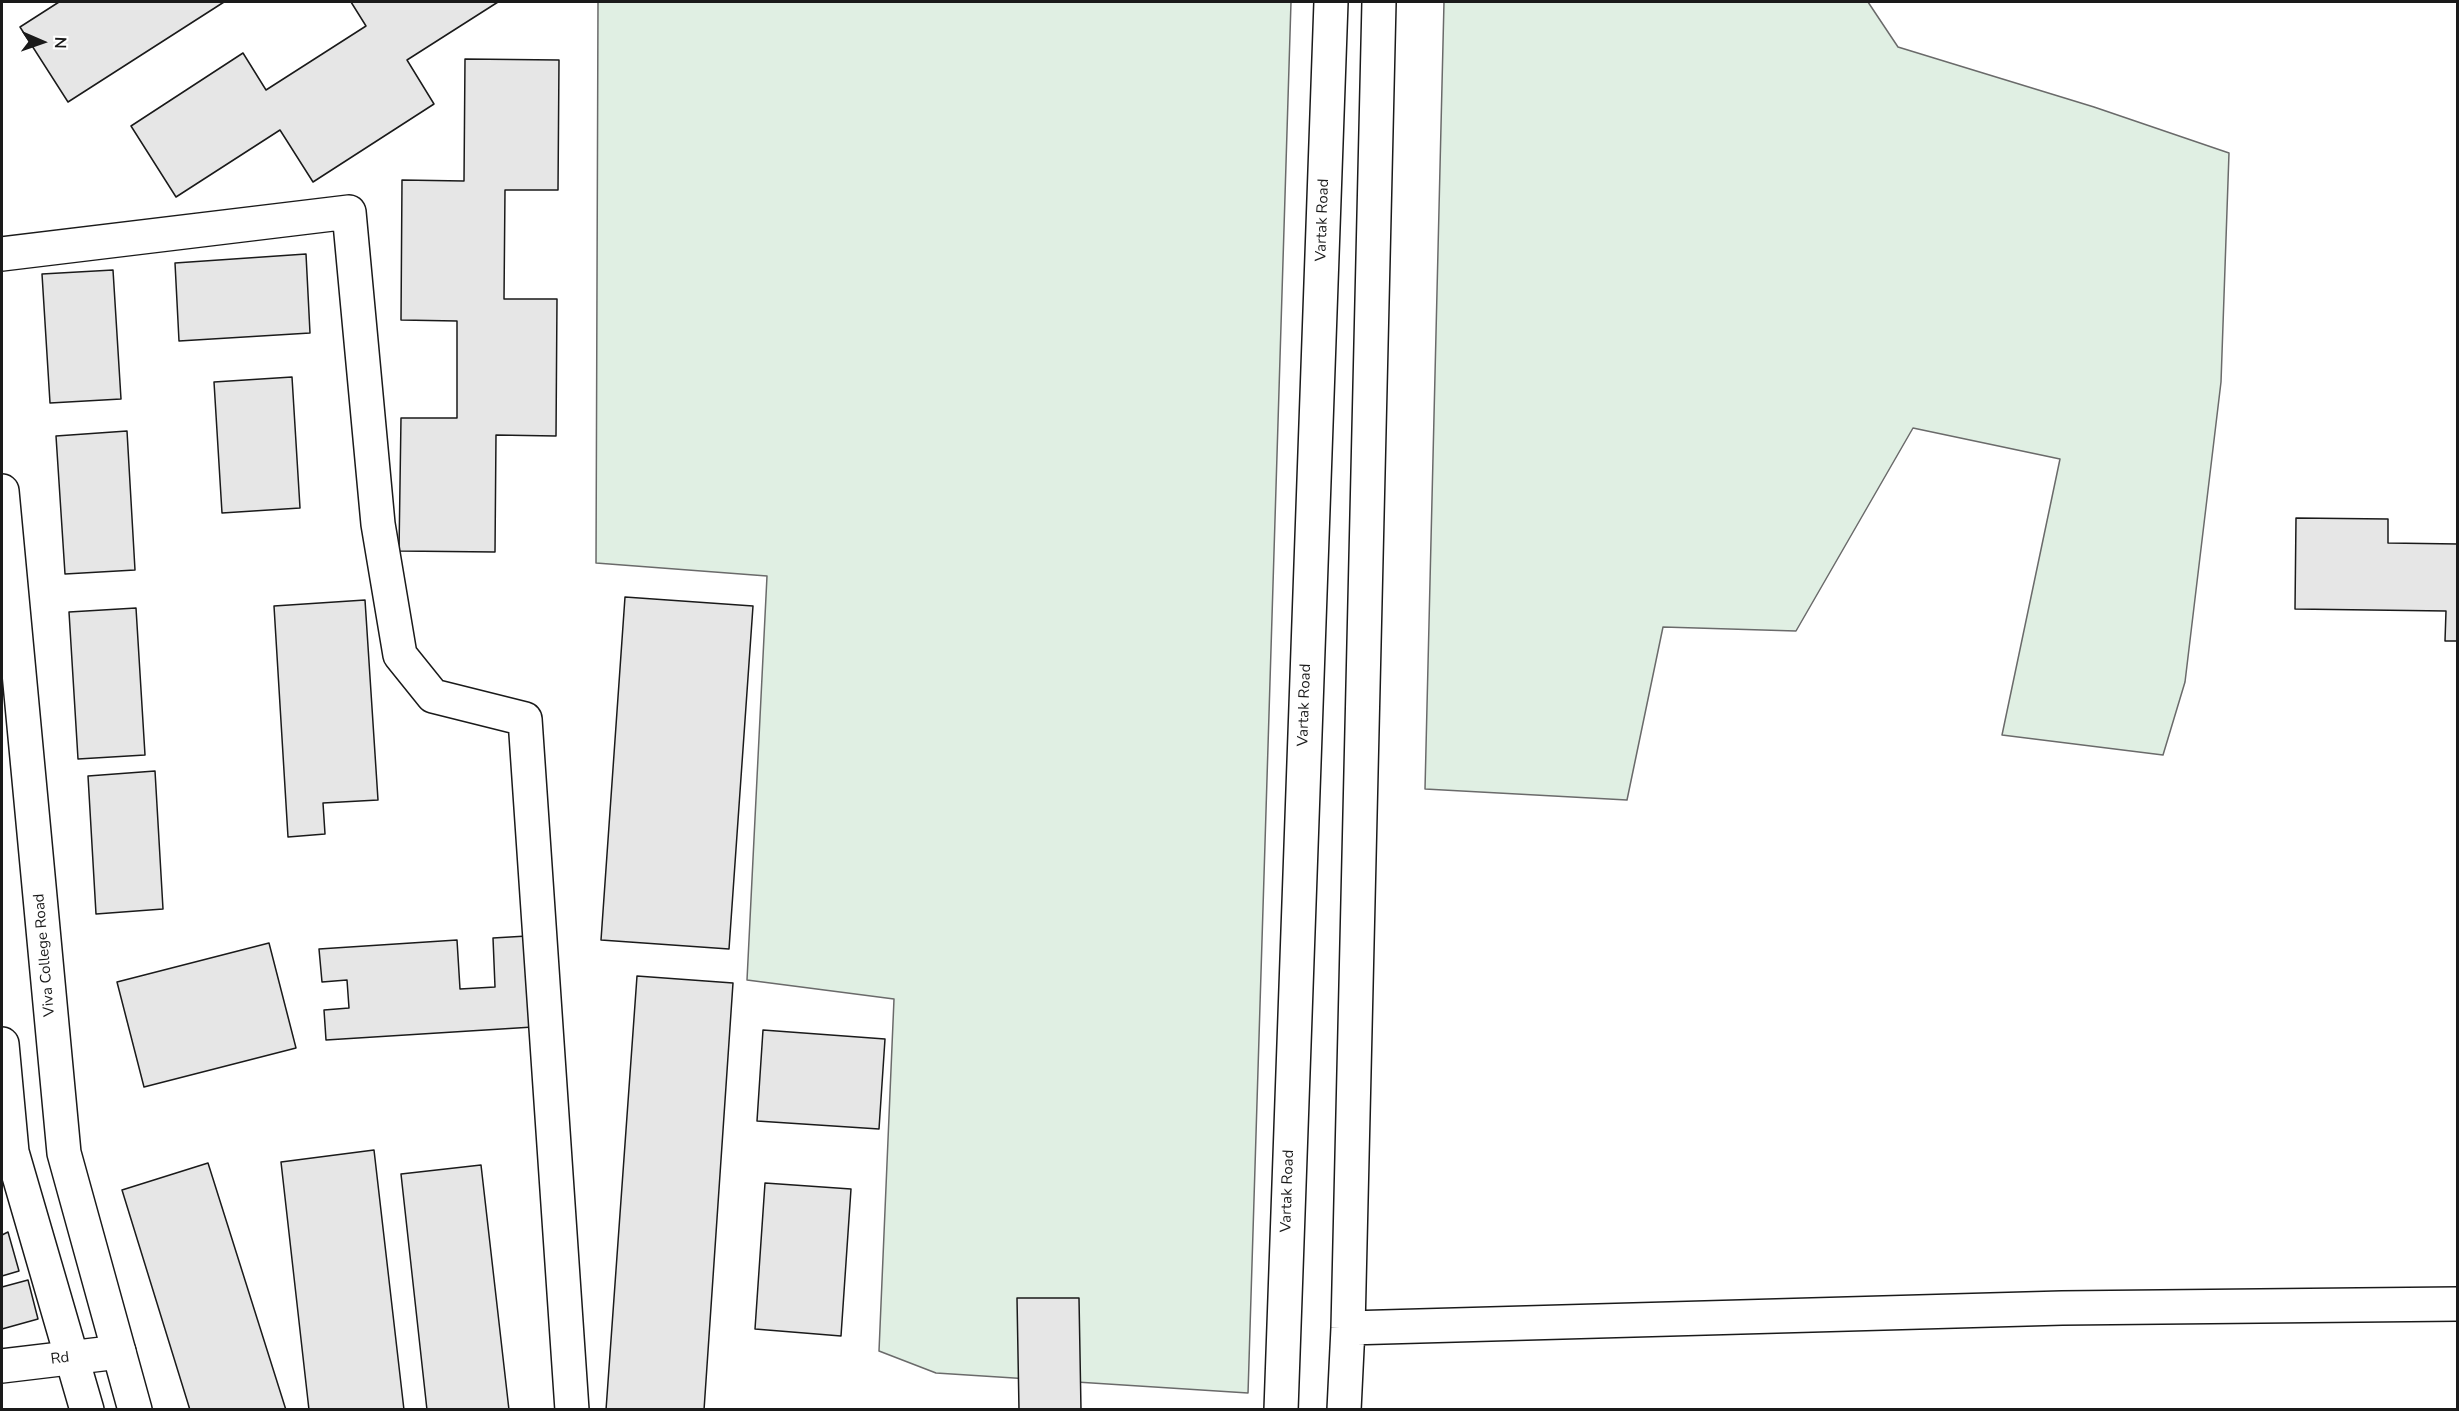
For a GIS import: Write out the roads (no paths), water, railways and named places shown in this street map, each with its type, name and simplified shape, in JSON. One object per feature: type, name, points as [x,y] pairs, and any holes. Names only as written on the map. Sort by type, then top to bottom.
[{"type":"street","name":"Vartak Road","points":[[1281,1410],[1331,2]]},
{"type":"street","points":[[1344,1410],[1348,1328],[1379,2]]},
{"type":"street","points":[[2,254],[349,212],[378,524],[400,655],[433,696],[525,719],[572,1410]]},
{"type":"street","name":"Viva College Road","points":[[2,491],[64,1153],[135,1410]]},
{"type":"street","points":[[2,1044],[12,1152],[87,1410]]},
{"type":"street","points":[[1348,1328],[2062,1308],[2457,1304]]},
{"type":"street","name":"Rd","points":[[2,1366],[119,1352]]}]
